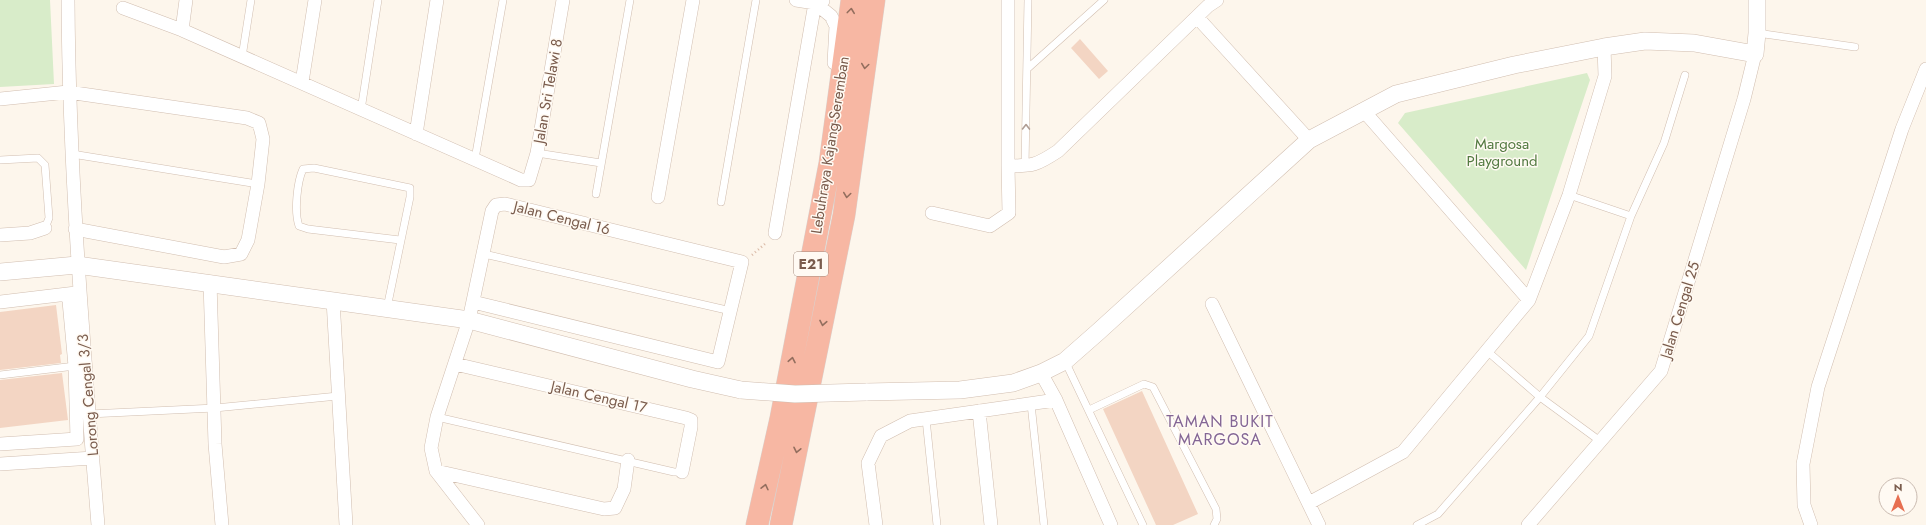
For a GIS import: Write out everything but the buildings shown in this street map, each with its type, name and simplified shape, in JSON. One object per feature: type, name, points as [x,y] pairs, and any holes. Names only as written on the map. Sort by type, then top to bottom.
[{"type":"highway","name":"Lebuhraya Kajang-Seremban","points":[[757,525],[781,418],[830,163],[852,0]]},
{"type":"highway","name":"Lebuhraya Kajang-Seremban","points":[[781,525],[844,215],[874,0]]},
{"type":"street","name":"Lorong Cengal 3/3","points":[[68,0],[68,92],[77,265],[73,294],[89,414],[98,525]]},
{"type":"street","points":[[182,30],[186,0]]},
{"type":"street","points":[[302,82],[314,0]]},
{"type":"street","points":[[416,134],[437,0]]},
{"type":"street","name":"Jalan Sri Telawi 8","points":[[475,159],[520,180],[529,180],[537,153],[563,0]]},
{"type":"street","points":[[658,197],[693,0]]},
{"type":"street","points":[[796,0],[820,2],[831,16],[836,26],[830,163]]},
{"type":"street","points":[[932,213],[990,226],[1009,213],[1008,0]]},
{"type":"street","points":[[1008,166],[1025,166],[1040,163],[1058,151],[1197,17],[1217,0]]},
{"type":"street","points":[[0,272],[77,265],[210,282],[469,320],[692,379],[741,390],[795,394],[960,390],[1013,383],[1041,373],[1065,361],[1308,140],[1363,110],[1396,94],[1514,65],[1604,47],[1645,41],[1694,43],[1755,54],[1757,33],[1757,0]]},
{"type":"street","points":[[775,233],[820,2]]},
{"type":"street","points":[[124,4],[302,82],[361,110],[475,159]]},
{"type":"street","points":[[1197,17],[1308,140]]},
{"type":"street","points":[[1309,503],[1403,452],[1529,300],[1569,195],[1605,76],[1604,47]]},
{"type":"street","name":"Jalan Cengal 25","points":[[1528,525],[1661,371],[1744,99],[1755,54]]},
{"type":"street","points":[[1811,525],[1804,504],[1802,464],[1818,387],[1902,129],[1926,68]]},
{"type":"street","points":[[0,99],[68,92],[247,118],[259,123],[263,139],[258,184],[248,240],[242,254],[224,257],[75,230]]},
{"type":"street","points":[[1363,110],[1529,300]]},
{"type":"street","name":"Jalan Cengal 16","points":[[436,471],[431,448],[436,417],[469,320],[492,211],[496,205],[505,204],[742,262]]},
{"type":"street","points":[[0,235],[30,233],[45,228]]},
{"type":"street","points":[[473,302],[718,362],[742,262]]},
{"type":"street","points":[[210,282],[215,444],[222,525]]},
{"type":"street","points":[[0,302],[73,294]]},
{"type":"street","points":[[0,444],[77,439],[75,366],[69,301],[73,294]]},
{"type":"street","points":[[333,300],[346,525]]},
{"type":"street","points":[[1212,304],[1319,525]]},
{"type":"street","name":"Jalan Cengal 17","points":[[455,364],[691,420],[682,472]]},
{"type":"street","points":[[1041,373],[1056,400],[1111,525]]},
{"type":"street","points":[[876,525],[868,463],[881,436],[910,421],[1056,400]]},
{"type":"street","points":[[978,411],[991,525]]},
{"type":"street","points":[[0,464],[93,458]]},
{"type":"street","points":[[436,471],[604,509],[614,508],[618,502],[624,489],[628,460]]},
{"type":"street","points":[[436,471],[478,525]]},
{"type":"lane","points":[[242,57],[251,0]]},
{"type":"lane","points":[[361,110],[378,0]]},
{"type":"lane","points":[[475,159],[503,0]]},
{"type":"lane","points":[[596,194],[630,0]]},
{"type":"lane","points":[[721,202],[756,0]]},
{"type":"lane","points":[[1025,166],[1028,0]]},
{"type":"lane","points":[[1027,69],[1104,0]]},
{"type":"lane","points":[[1757,33],[1855,48]]},
{"type":"lane","points":[[1417,525],[1438,514],[1540,397],[1589,336],[1631,216],[1664,143],[1685,75]]},
{"type":"lane","points":[[537,153],[601,163]]},
{"type":"lane","points":[[72,154],[258,184]]},
{"type":"lane","points":[[0,160],[38,158],[45,165],[49,218],[45,228]]},
{"type":"lane","points":[[387,308],[410,197],[410,188],[314,168],[303,169],[299,178],[296,218],[300,226],[308,229],[400,240]]},
{"type":"lane","points":[[1569,195],[1631,216]]},
{"type":"lane","points":[[484,254],[730,311]]},
{"type":"lane","points":[[1487,351],[1540,397],[1600,441]]},
{"type":"lane","points":[[1065,361],[1143,525]]},
{"type":"lane","points":[[0,375],[75,366]]},
{"type":"lane","points":[[1089,410],[1144,384],[1153,387],[1216,509],[1217,519],[1214,525]]},
{"type":"lane","points":[[89,414],[215,408],[338,396]]},
{"type":"lane","points":[[1031,404],[1044,525]]},
{"type":"lane","points":[[436,417],[628,460],[674,472],[682,472]]},
{"type":"lane","points":[[926,419],[937,525]]},
{"type":"path","points":[[742,262],[760,250],[775,233]]},
{"type":"green space","points":[[0,0],[50,0],[54,84],[0,87]]},
{"type":"green space","name":"Margosa Playground","points":[[1587,73],[1590,80],[1526,270],[1398,123],[1405,113]]},
{"type":"district","name":"TAMAN BUKIT MARGOSA","points":[[1220,430]]}]
